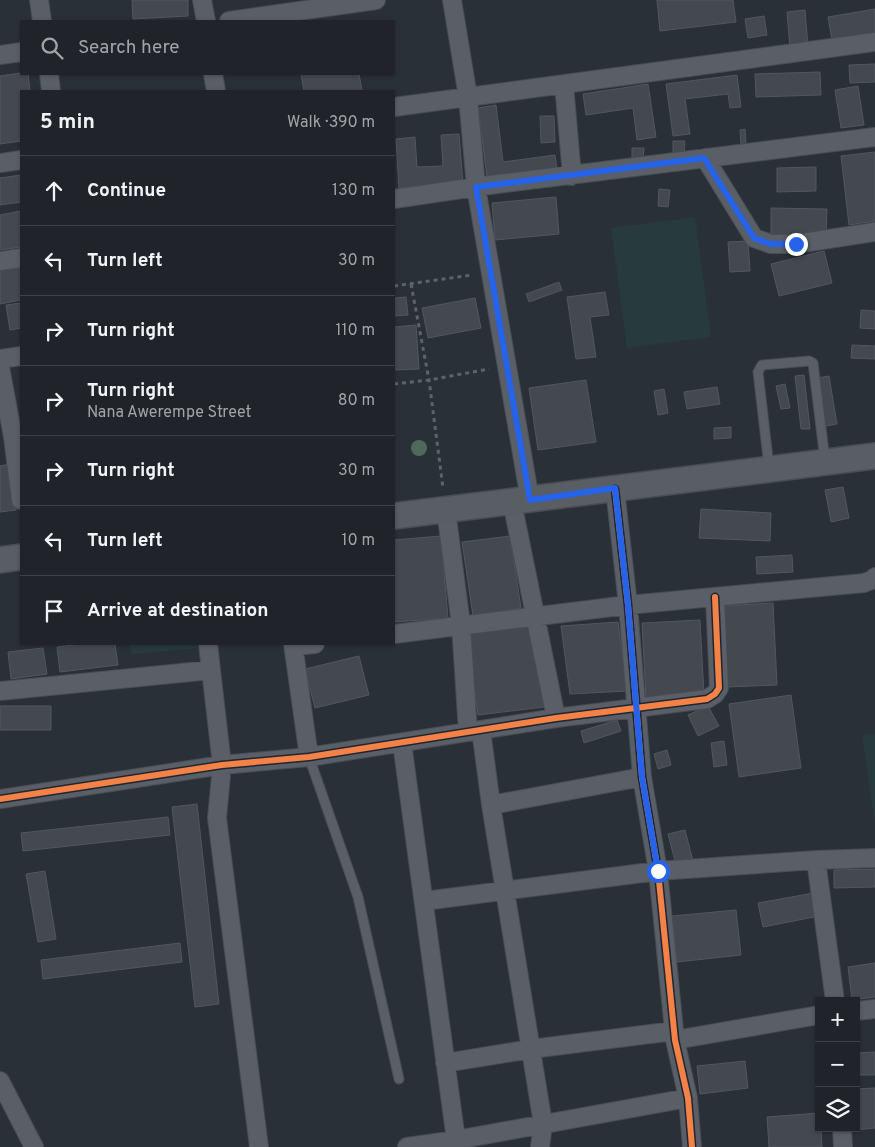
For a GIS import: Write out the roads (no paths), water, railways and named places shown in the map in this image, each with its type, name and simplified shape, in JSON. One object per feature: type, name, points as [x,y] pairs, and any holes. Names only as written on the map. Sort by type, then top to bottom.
[{"type":"street","points":[[39,0],[42,20]]},
{"type":"street","points":[[202,0],[206,20]]},
{"type":"street","points":[[236,20],[376,0]]},
{"type":"street","points":[[452,0],[468,97],[476,187],[507,366],[535,616],[556,718]]},
{"type":"street","points":[[395,107],[875,42]]},
{"type":"street","points":[[0,55],[20,52]]},
{"type":"street","points":[[49,75],[51,90]]},
{"type":"street","points":[[213,75],[216,90]]},
{"type":"street","points":[[564,84],[572,176]]},
{"type":"street","points":[[395,199],[875,137]]},
{"type":"street","points":[[704,158],[754,238],[771,244],[796,244],[875,232]]},
{"type":"street","points":[[0,163],[20,160]]},
{"type":"street","points":[[0,261],[20,258]]},
{"type":"street","points":[[0,359],[20,356]]},
{"type":"street","points":[[0,367],[20,494]]},
{"type":"street","points":[[403,510],[446,510],[875,456]]},
{"type":"street","points":[[615,488],[628,605],[642,777],[658,871],[675,1035],[688,1098],[692,1147]]},
{"type":"street","points":[[446,510],[475,731],[491,805],[506,890],[543,1124],[540,1147]]},
{"type":"street","points":[[0,560],[20,557]]},
{"type":"street","points":[[395,634],[628,605],[864,583],[875,577]]},
{"type":"street","points":[[0,798],[222,765],[309,757],[556,718],[707,699],[715,694],[719,688],[715,597]]},
{"type":"street","points":[[208,645],[222,765],[217,818],[259,1147]]},
{"type":"street","points":[[293,645],[309,757]]},
{"type":"street","points":[[0,691],[211,670]]},
{"type":"street","points":[[402,742],[456,1144]]},
{"type":"street","points":[[491,805],[642,777]]},
{"type":"street","points":[[424,901],[658,871],[816,860],[875,858]]},
{"type":"street","points":[[816,860],[834,997]]},
{"type":"street","points":[[860,1010],[875,1009]]},
{"type":"street","points":[[445,1063],[531,1048],[675,1035],[815,1016]]},
{"type":"street","points":[[0,1081],[34,1147]]},
{"type":"street","points":[[407,1147],[456,1144],[543,1124],[688,1098]]},
{"type":"street","points":[[842,1132],[843,1147]]},
{"type":"lane","points":[[770,470],[758,372],[762,365],[809,361],[813,363],[825,462]]},
{"type":"lane","points":[[309,757],[358,897],[398,1079]]}]
